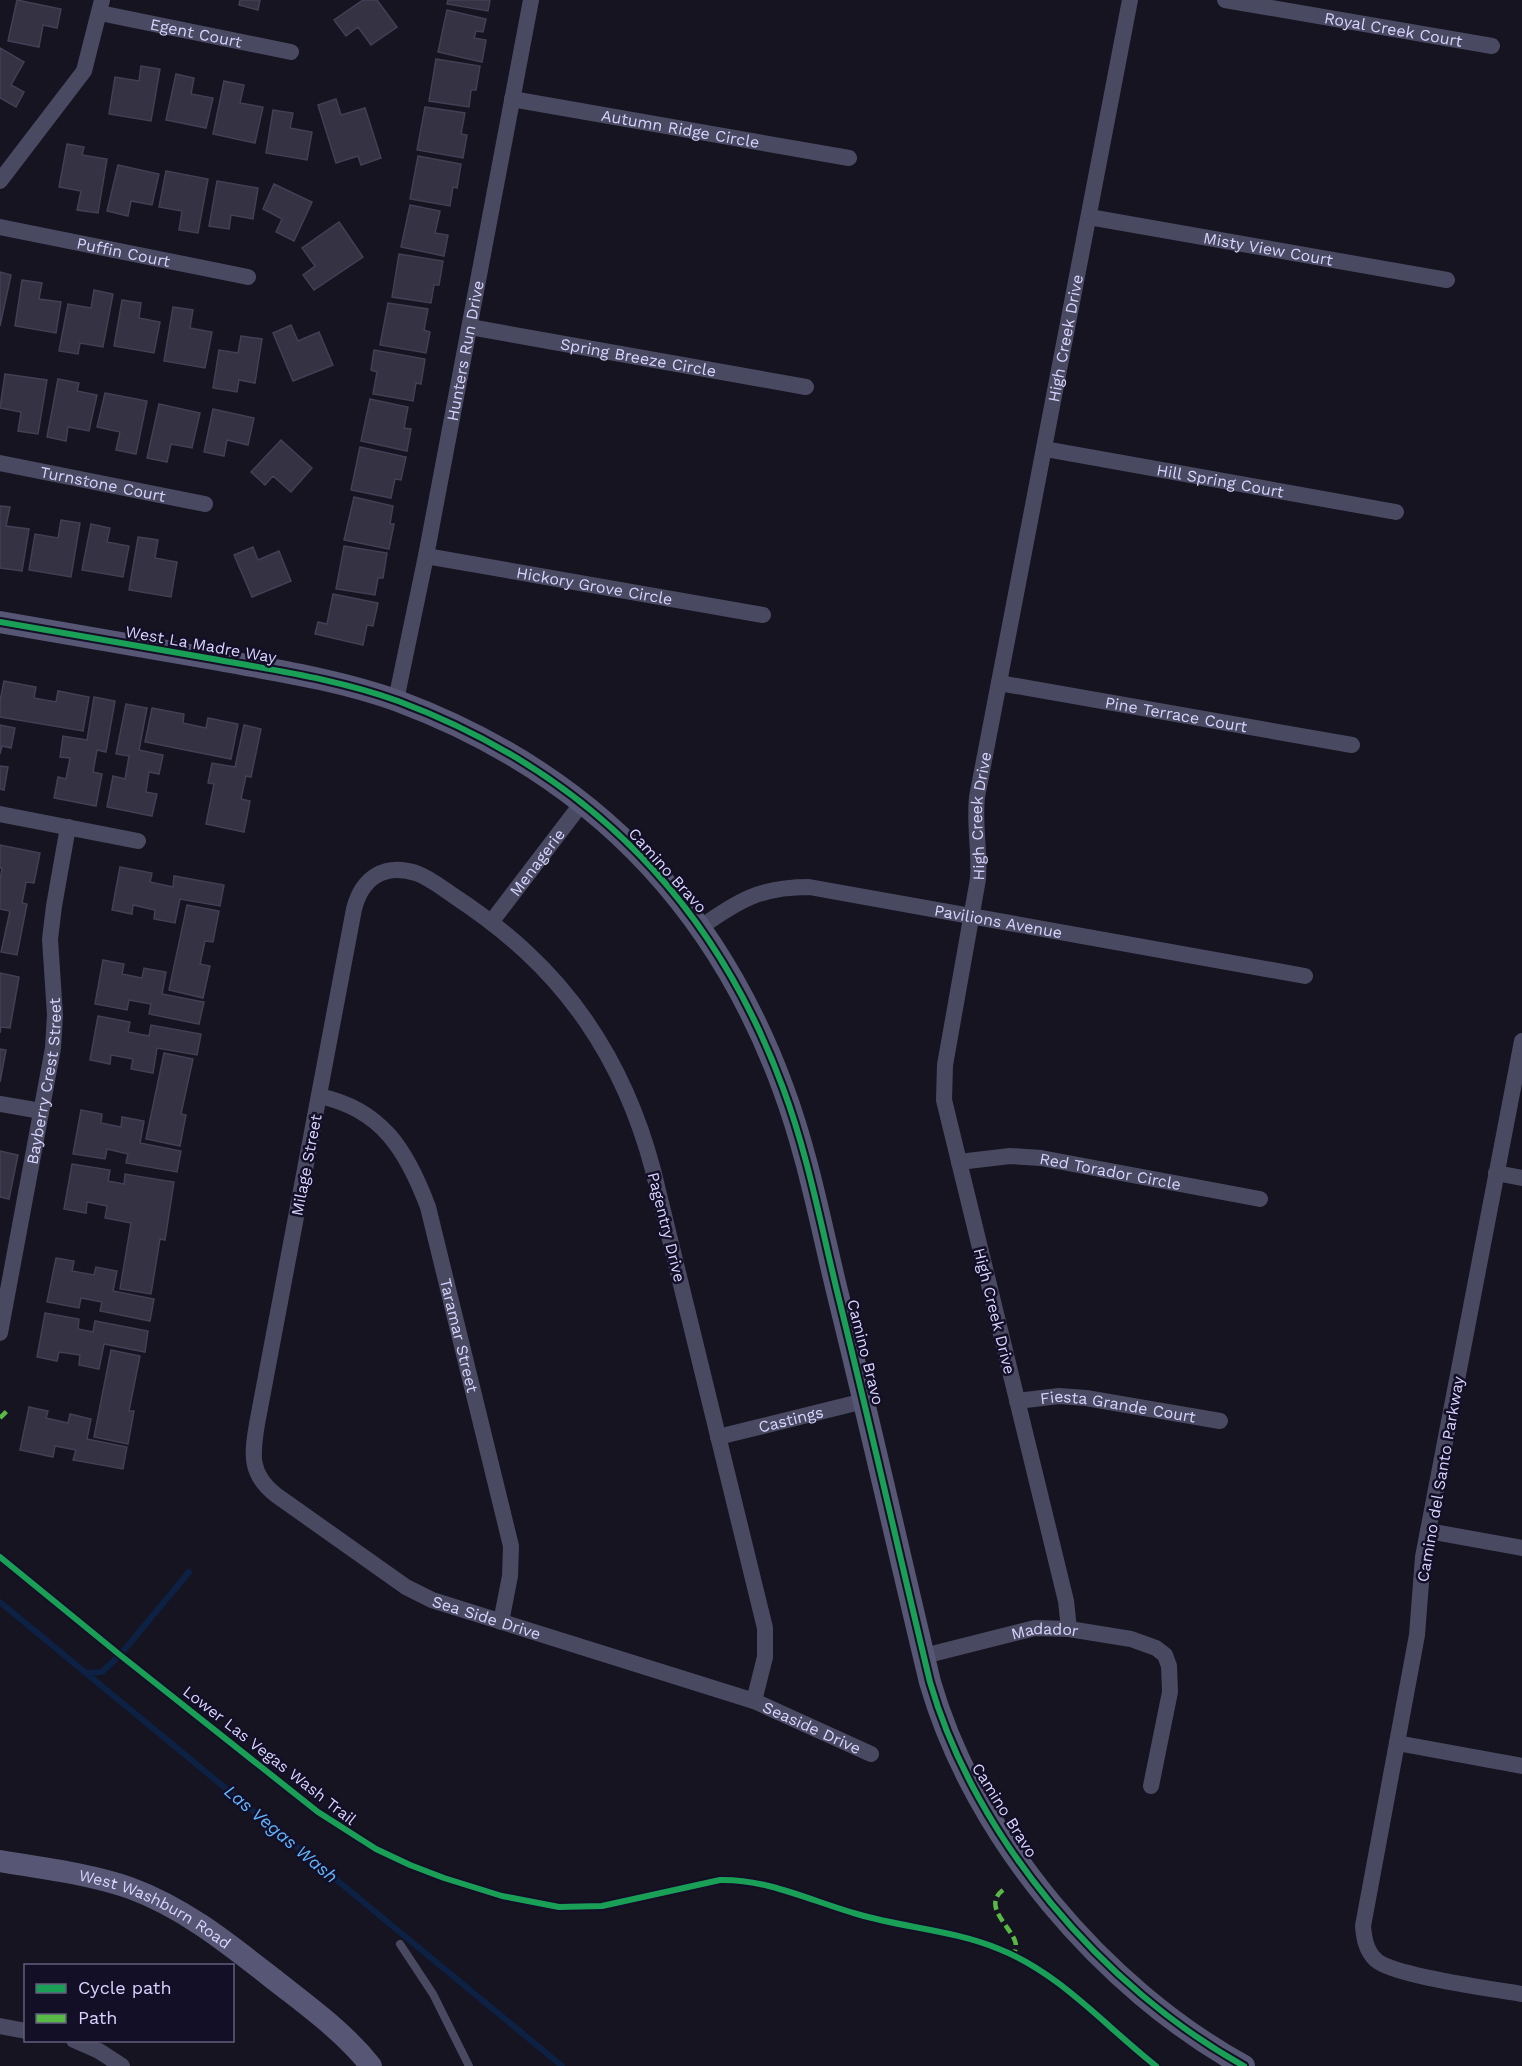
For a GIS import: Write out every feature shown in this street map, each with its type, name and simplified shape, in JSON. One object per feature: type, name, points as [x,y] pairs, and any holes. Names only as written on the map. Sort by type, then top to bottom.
[{"type":"street","name":"Hunters Run Drive","points":[[396,700],[426,556],[531,0]]},
{"type":"street","name":"High Creek Drive","points":[[1069,1629],[1064,1591],[944,1100],[945,1065],[979,865],[975,825],[977,797],[1130,0]]},
{"type":"street","name":"Royal Creek Court","points":[[1226,0],[1492,46]]},
{"type":"street","name":"Egent Court","points":[[101,7],[291,52]]},
{"type":"street","points":[[0,181],[84,71],[101,7]]},
{"type":"street","name":"Autumn Ridge Circle","points":[[512,99],[849,158]]},
{"type":"street","name":"Misty View Court","points":[[1089,217],[1447,280]]},
{"type":"street","name":"Puffin Court","points":[[0,227],[248,277]]},
{"type":"street","name":"Spring Breeze Circle","points":[[470,327],[806,387]]},
{"type":"street","name":"Hill Spring Court","points":[[1045,449],[1396,512]]},
{"type":"street","name":"Turnstone Court","points":[[0,463],[205,504]]},
{"type":"street","name":"Hickory Grove Circle","points":[[426,556],[763,615]]},
{"type":"street","name":"West La Madre Way","points":[[0,622],[285,672],[342,684],[396,700]]},
{"type":"street","name":"Pine Terrace Court","points":[[999,683],[1352,745]]},
{"type":"street","name":"Camino Bravo","points":[[396,700],[505,750],[582,803],[663,880],[701,927],[733,976],[785,1092],[803,1154],[924,1656],[936,1701],[956,1756],[993,1822],[1037,1886],[1078,1934],[1143,1995],[1187,2030],[1244,2066]]},
{"type":"street","name":"Menagerie","points":[[492,921],[582,803]]},
{"type":"street","points":[[0,814],[138,841]]},
{"type":"street","name":"Bayberry Crest Street","points":[[0,1333],[53,1048],[55,1016],[50,939],[68,827]]},
{"type":"street","name":"Pagentry Drive","points":[[379,873],[391,870],[420,875],[492,921],[541,966],[572,1002],[602,1047],[628,1096],[653,1170],[765,1628],[765,1657],[754,1701]]},
{"type":"street","name":"Milage Street","points":[[255,1467],[254,1446],[257,1424],[357,897],[370,879],[379,873]]},
{"type":"street","name":"Pavilions Avenue","points":[[701,927],[743,900],[776,888],[826,889],[1305,976]]},
{"type":"street","name":"Camino del Santo Parkway","points":[[1522,1041],[1428,1531],[1421,1576],[1417,1635],[1364,1916],[1364,1936],[1370,1953],[1376,1960],[1394,1970],[1522,1994]]},
{"type":"street","name":"Taramar Street","points":[[320,1096],[354,1107],[379,1124],[407,1160],[428,1207],[511,1546],[510,1576],[501,1622]]},
{"type":"street","points":[[0,1104],[41,1111]]},
{"type":"street","name":"Red Torador Circle","points":[[959,1162],[1010,1156],[1041,1158],[1260,1199]]},
{"type":"street","points":[[1496,1173],[1522,1178]]},
{"type":"street","name":"Fiesta Grande Court","points":[[1017,1401],[1059,1396],[1086,1398],[1220,1421]]},
{"type":"street","name":"Castings","points":[[718,1437],[864,1401]]},
{"type":"street","name":"Sea Side Drive","points":[[255,1467],[258,1476],[268,1489],[406,1587],[432,1600],[754,1701]]},
{"type":"street","points":[[1428,1531],[1522,1548]]},
{"type":"street","name":"Madador","points":[[924,1656],[1035,1628],[1069,1629],[1138,1641],[1156,1648],[1165,1655],[1169,1666],[1170,1692],[1151,1786]]},
{"type":"street","name":"Seaside Drive","points":[[754,1701],[871,1754]]},
{"type":"street","points":[[1397,1743],[1522,1766]]},
{"type":"street","name":"West Washburn Road","points":[[0,1861],[128,1887],[168,1904],[224,1940],[318,2014],[358,2050],[371,2066]]},
{"type":"street","points":[[0,2026],[24,2031]]},
{"type":"street","points":[[79,2042],[99,2051],[122,2066]]},
{"type":"lane","points":[[400,1944],[433,1994],[469,2066]]},
{"type":"building","points":[[17,0],[61,9],[57,28],[43,25],[39,47],[8,41]]},
{"type":"building","points":[[240,0],[260,0],[258,10],[239,5]]},
{"type":"building","points":[[363,0],[377,0],[397,27],[371,45],[358,27],[346,36],[334,20]]},
{"type":"building","points":[[448,0],[490,0],[488,11],[447,4]]},
{"type":"building","points":[[447,10],[486,19],[483,32],[476,31],[474,38],[486,40],[482,62],[438,52]]},
{"type":"building","points":[[0,48],[24,62],[11,85],[24,92],[16,107],[0,98]]},
{"type":"building","points":[[436,59],[480,66],[476,90],[471,90],[469,107],[429,101]]},
{"type":"building","points":[[141,66],[160,69],[151,121],[109,114],[115,77],[139,81]]},
{"type":"building","points":[[176,74],[194,78],[191,94],[213,98],[206,128],[166,120]]},
{"type":"building","points":[[224,81],[244,85],[240,103],[263,107],[255,143],[213,134]]},
{"type":"building","points":[[336,99],[341,115],[365,108],[381,158],[361,165],[358,156],[336,163],[318,105]]},
{"type":"building","points":[[425,107],[465,113],[461,134],[467,135],[463,158],[417,150]]},
{"type":"building","points":[[273,110],[293,113],[290,128],[312,132],[307,160],[266,153]]},
{"type":"building","points":[[67,144],[84,147],[82,155],[107,159],[98,213],[77,210],[81,191],[59,187]]},
{"type":"building","points":[[418,156],[461,164],[457,188],[453,187],[450,206],[410,199]]},
{"type":"building","points":[[118,165],[159,174],[152,205],[131,201],[128,216],[107,211]]},
{"type":"building","points":[[166,171],[208,179],[198,233],[179,230],[182,211],[159,207]]},
{"type":"building","points":[[217,181],[258,188],[253,219],[231,215],[229,229],[209,226]]},
{"type":"building","points":[[274,184],[312,202],[294,241],[276,232],[282,219],[263,209]]},
{"type":"building","points":[[410,205],[440,211],[435,233],[448,235],[444,256],[401,247]]},
{"type":"building","points":[[339,222],[363,257],[314,290],[303,275],[315,266],[302,248]]},
{"type":"building","points":[[399,254],[443,261],[439,285],[434,285],[431,303],[392,297]]},
{"type":"building","points":[[0,272],[11,275],[0,326]]},
{"type":"building","points":[[22,280],[42,283],[39,299],[61,302],[56,333],[15,326]]},
{"type":"building","points":[[94,290],[113,294],[103,347],[80,343],[78,354],[59,351],[68,304],[91,308]]},
{"type":"building","points":[[122,300],[141,303],[139,318],[160,322],[154,353],[114,346]]},
{"type":"building","points":[[388,303],[428,309],[424,330],[430,332],[426,353],[380,345]]},
{"type":"building","points":[[173,307],[193,310],[190,328],[212,332],[205,368],[164,361]]},
{"type":"building","points":[[291,325],[298,341],[319,332],[333,365],[293,381],[273,333]]},
{"type":"building","points":[[241,336],[262,339],[255,383],[239,380],[237,392],[213,388],[219,350],[238,353]]},
{"type":"building","points":[[374,350],[425,359],[421,384],[416,383],[413,401],[373,394],[377,372],[371,370]]},
{"type":"building","points":[[5,374],[47,380],[38,434],[18,431],[21,412],[0,408]]},
{"type":"building","points":[[58,379],[79,383],[77,391],[97,395],[89,431],[68,427],[66,441],[47,437]]},
{"type":"building","points":[[105,393],[147,401],[136,454],[116,450],[120,432],[97,427]]},
{"type":"building","points":[[370,399],[408,407],[404,428],[411,429],[407,451],[361,441]]},
{"type":"building","points":[[159,404],[200,413],[192,448],[171,444],[167,462],[147,458]]},
{"type":"building","points":[[213,409],[254,418],[248,445],[227,440],[224,456],[204,452]]},
{"type":"building","points":[[281,440],[312,468],[291,492],[273,476],[265,485],[251,472]]},
{"type":"building","points":[[360,447],[406,457],[401,480],[395,479],[391,498],[351,490]]},
{"type":"building","points":[[354,497],[393,506],[390,524],[394,524],[389,549],[344,540]]},
{"type":"building","points":[[0,506],[10,507],[6,526],[29,529],[22,571],[0,568]]},
{"type":"building","points":[[61,520],[80,523],[71,577],[29,570],[35,534],[58,538]]},
{"type":"building","points":[[91,524],[110,528],[107,542],[129,546],[123,577],[82,570]]},
{"type":"building","points":[[138,537],[158,540],[155,558],[177,562],[171,597],[129,590]]},
{"type":"building","points":[[344,546],[387,553],[383,578],[378,578],[375,595],[336,589]]},
{"type":"building","points":[[253,547],[258,560],[279,551],[291,581],[252,597],[234,555]]},
{"type":"building","points":[[333,594],[378,603],[373,626],[367,625],[363,645],[315,634],[318,622],[327,624]]},
{"type":"building","points":[[4,681],[36,687],[34,698],[56,702],[58,691],[89,697],[83,731],[0,717]]},
{"type":"building","points":[[94,697],[115,701],[106,752],[97,750],[93,772],[102,774],[96,806],[54,798],[58,777],[66,779],[70,758],[60,757],[63,736],[87,740]]},
{"type":"building","points":[[126,704],[147,708],[139,750],[163,755],[159,774],[149,772],[146,792],[157,794],[152,816],[107,807],[113,776],[125,779],[129,756],[116,754]]},
{"type":"building","points":[[152,708],[184,714],[183,723],[206,728],[208,718],[238,724],[231,759],[145,742]]},
{"type":"building","points":[[0,725],[15,728],[11,748],[2,746],[0,754]]},
{"type":"building","points":[[244,725],[261,729],[251,777],[246,776],[241,799],[250,801],[244,832],[206,824],[214,784],[208,783],[212,763],[235,767]]},
{"type":"building","points":[[0,766],[8,767],[4,790],[0,789]]},
{"type":"building","points":[[0,845],[40,853],[34,883],[26,882],[22,903],[27,904],[17,955],[1,952],[10,911],[0,909],[2,868],[0,868]]},
{"type":"building","points":[[120,867],[152,873],[150,882],[173,887],[174,876],[224,885],[220,906],[180,899],[175,923],[154,919],[155,910],[133,905],[132,914],[112,910]]},
{"type":"building","points":[[187,905],[219,911],[213,942],[205,941],[200,964],[210,966],[203,998],[169,990]]},
{"type":"building","points":[[103,960],[124,964],[122,974],[142,978],[144,968],[166,972],[162,994],[204,1002],[199,1024],[149,1014],[151,1004],[129,1000],[127,1010],[95,1004]]},
{"type":"building","points":[[0,973],[19,977],[10,1028],[1,1027],[0,1033]]},
{"type":"building","points":[[98,1016],[130,1022],[128,1032],[149,1036],[151,1025],[201,1034],[197,1055],[157,1048],[153,1073],[131,1069],[133,1059],[111,1055],[110,1064],[90,1060]]},
{"type":"building","points":[[0,1049],[6,1050],[0,1082]]},
{"type":"building","points":[[164,1053],[193,1059],[181,1114],[186,1115],[180,1146],[146,1139]]},
{"type":"building","points":[[81,1110],[102,1114],[101,1123],[121,1127],[122,1117],[144,1121],[140,1143],[181,1151],[177,1172],[126,1163],[128,1154],[107,1149],[105,1159],[73,1154]]},
{"type":"building","points":[[0,1151],[18,1155],[9,1199],[0,1197]]},
{"type":"building","points":[[72,1164],[110,1170],[108,1181],[124,1184],[125,1174],[174,1182],[165,1240],[160,1239],[151,1294],[120,1289],[131,1223],[105,1218],[107,1206],[87,1202],[86,1213],[64,1209]]},
{"type":"building","points":[[56,1258],[74,1261],[72,1271],[94,1275],[96,1267],[117,1271],[113,1291],[154,1299],[150,1321],[100,1311],[102,1302],[81,1298],[79,1308],[47,1302]]},
{"type":"building","points":[[45,1313],[79,1319],[78,1329],[93,1332],[95,1321],[148,1331],[145,1352],[104,1344],[99,1369],[79,1365],[80,1355],[59,1352],[57,1361],[37,1357]]},
{"type":"building","points":[[111,1350],[140,1356],[129,1411],[134,1411],[128,1444],[94,1437]]},
{"type":"building","points":[[29,1407],[48,1411],[46,1418],[68,1423],[70,1414],[91,1419],[87,1439],[127,1447],[123,1469],[73,1460],[76,1450],[55,1446],[53,1457],[20,1450]]},
{"type":"waterway","points":[[87,1673],[102,1672],[120,1655],[189,1572]]},
{"type":"waterway","name":"Las Vegas Wash","points":[[0,1602],[562,2066]]},
{"type":"marked path","points":[[0,1418],[7,1411]]},
{"type":"marked path","points":[[1003,1890],[997,1896],[996,1909],[1015,1941],[1014,1955]]},
{"type":"cycle path","points":[[0,622],[287,672],[354,687],[398,701],[465,730],[527,765],[584,805],[635,850],[680,901],[720,958],[754,1020],[792,1113],[814,1191],[930,1682],[951,1740],[978,1797],[1012,1851],[1051,1903],[1095,1951],[1142,1995],[1192,2034],[1244,2066]]},
{"type":"cycle path","name":"Lower Las Vegas Wash Trail","points":[[0,1557],[318,1812],[376,1849],[410,1865],[502,1896],[559,1907],[602,1906],[720,1880],[755,1883],[875,1919],[964,1937],[999,1949],[1042,1972],[1062,1986],[1156,2066]]}]
